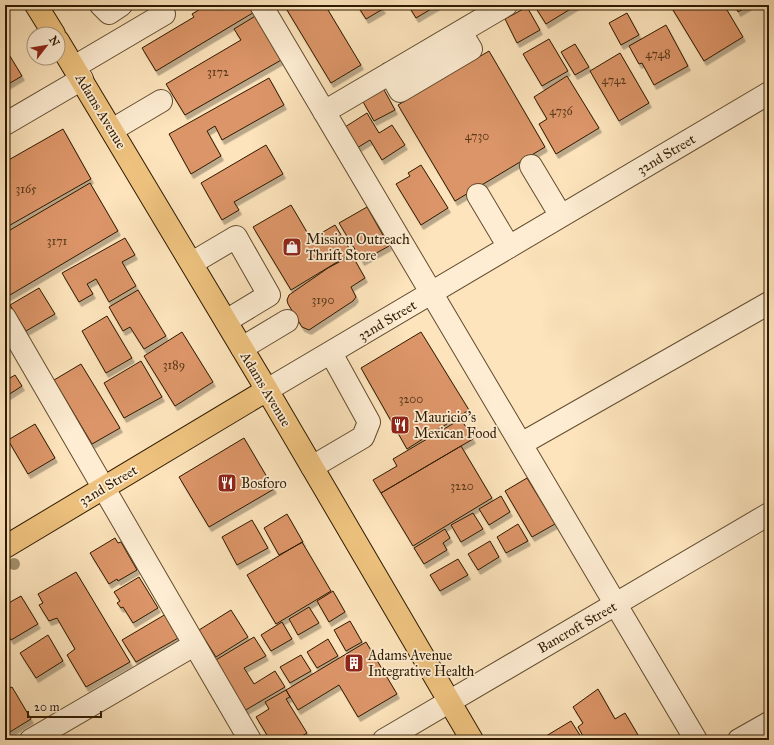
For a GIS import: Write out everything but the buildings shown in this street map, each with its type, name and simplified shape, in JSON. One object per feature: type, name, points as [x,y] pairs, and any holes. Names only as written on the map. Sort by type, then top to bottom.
[{"type":"main road","points":[[36,5],[49,26]]},
{"type":"main road","name":"Adams Avenue","points":[[66,54],[192,263],[472,740]]},
{"type":"main road","name":"32nd Street","points":[[5,547],[267,390]]},
{"type":"street","points":[[101,5],[109,13],[121,5]]},
{"type":"street","points":[[261,5],[696,740]]},
{"type":"street","points":[[324,112],[506,5]]},
{"type":"street","points":[[5,124],[164,14]]},
{"type":"street","name":"32nd Street","points":[[267,390],[769,93]]},
{"type":"street","points":[[112,130],[161,101]]},
{"type":"street","points":[[532,166],[561,216]]},
{"type":"street","points":[[478,195],[509,247]]},
{"type":"street","points":[[192,263],[236,237],[269,295],[226,322]]},
{"type":"street","points":[[521,444],[769,303]]},
{"type":"street","points":[[242,348],[287,321]]},
{"type":"street","points":[[7,326],[250,740]]},
{"type":"street","points":[[312,467],[363,437],[369,422],[331,353]]},
{"type":"street","name":"Bancroft Street","points":[[384,740],[769,514]]},
{"type":"street","points":[[31,740],[194,645]]},
{"type":"street","points":[[739,740],[769,723]]},
{"type":"place","name":"Mission Outreach Thrift Store","points":[[292,247]]},
{"type":"place","name":"Mauricio's Mexican Food","points":[[400,425]]},
{"type":"place","name":"Bosforo","points":[[227,483]]},
{"type":"place","name":"Adams Avenue Integrative Health","points":[[354,663]]}]
